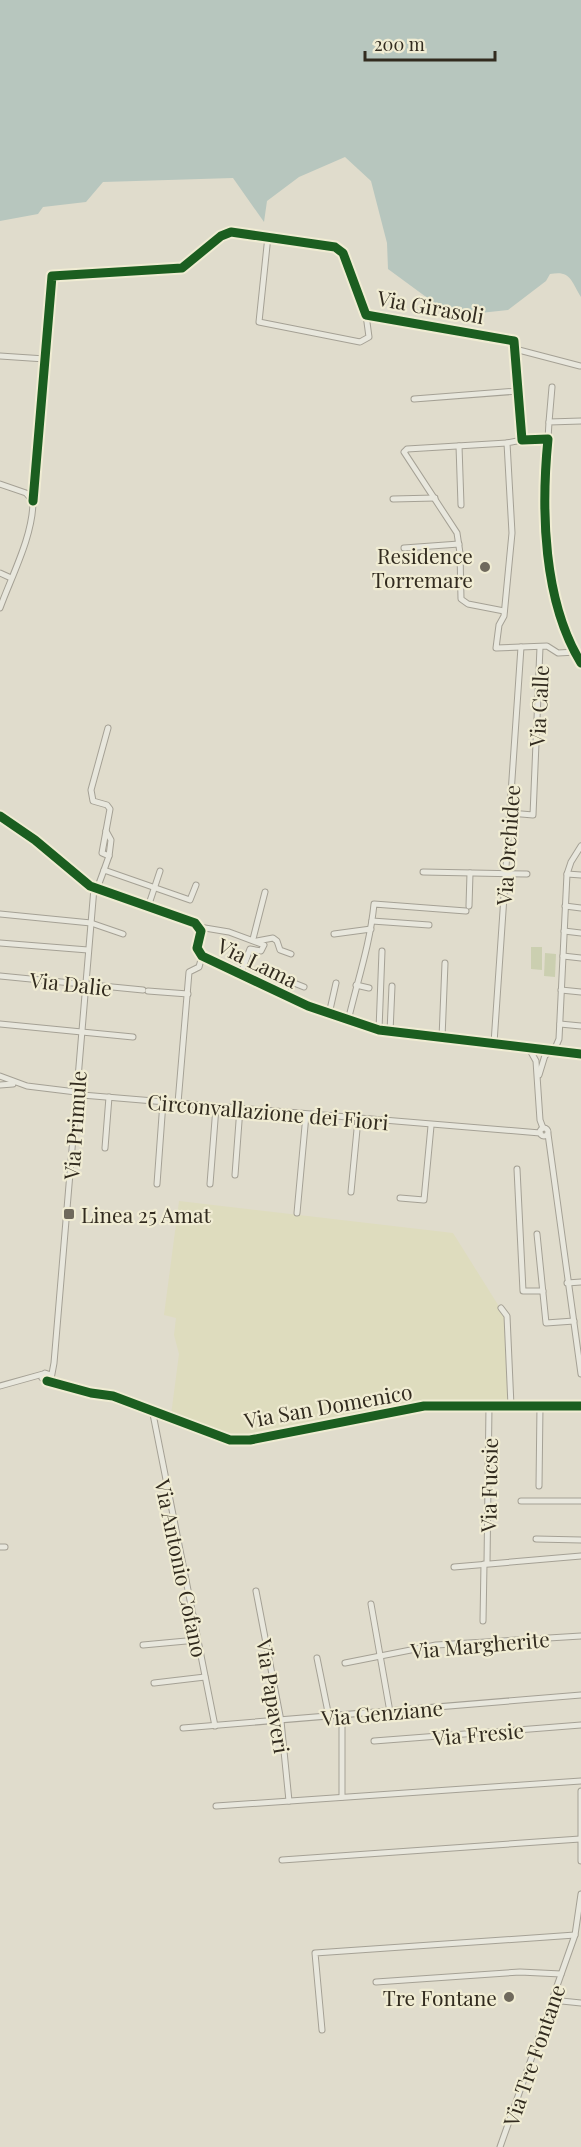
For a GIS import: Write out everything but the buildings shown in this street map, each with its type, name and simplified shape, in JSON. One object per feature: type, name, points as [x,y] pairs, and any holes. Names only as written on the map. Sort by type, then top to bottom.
[{"type":"street","name":"Via Girasoli","points":[[33,501],[52,276],[182,268],[231,232],[268,236],[340,249],[366,315],[512,339],[515,349]]},
{"type":"street","points":[[268,236],[259,322],[360,342],[369,337],[366,315]]},
{"type":"street","points":[[522,441],[515,349],[580,366]]},
{"type":"street","points":[[0,356],[45,359]]},
{"type":"street","points":[[552,387],[544,514],[557,605],[581,663]]},
{"type":"street","points":[[414,399],[518,391]]},
{"type":"street","points":[[549,422],[581,421]]},
{"type":"street","points":[[504,611],[468,604],[461,599],[459,544],[451,521],[404,452],[407,448],[548,440]]},
{"type":"street","points":[[507,443],[512,533],[504,611],[496,648],[547,646],[558,653],[576,652]]},
{"type":"street","points":[[459,446],[461,505]]},
{"type":"street","points":[[0,484],[26,493],[33,501],[29,527],[0,606]]},
{"type":"street","points":[[393,499],[435,498]]},
{"type":"street","points":[[404,548],[459,544]]},
{"type":"street","points":[[0,573],[11,578]]},
{"type":"street","name":"Via Orchidee","points":[[494,1043],[521,647]]},
{"type":"street","name":"Via Calle","points":[[510,813],[532,815],[540,647]]},
{"type":"street","name":"Via Primule","points":[[47,1377],[54,1363],[80,1032],[95,888],[109,856],[102,853],[110,809],[108,805],[93,801],[91,790],[108,728]]},
{"type":"street","name":"Via Lama","points":[[0,816],[35,840],[62,864],[95,888],[199,927],[201,935],[197,948],[202,956],[241,972],[283,995],[329,1014],[390,1032],[520,1045],[547,1052],[581,1054]]},
{"type":"street","points":[[536,1060],[559,1039],[567,874],[581,846]]},
{"type":"street","points":[[104,870],[190,900],[196,885]]},
{"type":"street","points":[[148,907],[160,871]]},
{"type":"street","points":[[423,872],[527,874]]},
{"type":"street","points":[[348,1021],[371,929],[374,904],[467,908],[470,873]]},
{"type":"street","points":[[567,874],[581,875]]},
{"type":"street","points":[[255,940],[265,892]]},
{"type":"street","points":[[565,906],[581,908]]},
{"type":"street","points":[[0,914],[91,923],[123,934]]},
{"type":"street","points":[[372,921],[429,925]]},
{"type":"street","points":[[199,927],[229,932],[264,945],[261,951],[250,949],[241,972]]},
{"type":"street","points":[[334,934],[371,929]]},
{"type":"street","points":[[564,931],[581,933]]},
{"type":"street","points":[[255,940],[273,938],[277,941],[280,950],[291,954]]},
{"type":"street","points":[[0,943],[88,950]]},
{"type":"street","points":[[380,1030],[382,951]]},
{"type":"street","points":[[178,1103],[189,972],[199,967],[202,956]]},
{"type":"street","points":[[563,956],[581,958]]},
{"type":"street","points":[[442,1038],[445,963]]},
{"type":"street","name":"Via Dalie","points":[[0,976],[188,994]]},
{"type":"street","points":[[283,995],[289,981],[304,987]]},
{"type":"street","points":[[329,1014],[336,983]]},
{"type":"street","points":[[356,985],[369,988]]},
{"type":"street","points":[[390,1032],[392,986]]},
{"type":"street","points":[[561,990],[581,992]]},
{"type":"street","points":[[0,1024],[133,1036]]},
{"type":"street","points":[[560,1024],[581,1026]]},
{"type":"street","points":[[520,1045],[531,1052],[536,1060],[542,1130]]},
{"type":"street","points":[[538,1076],[547,1052]]},
{"type":"street","points":[[543,1062],[562,1052]]},
{"type":"street","name":"Circonvallazione dei Fiori","points":[[0,1076],[18,1084],[109,1097],[431,1126],[542,1130],[543,1136],[548,1134],[551,1147],[567,1283]]},
{"type":"street","points":[[0,1085],[18,1084]]},
{"type":"street","points":[[105,1148],[109,1097]]},
{"type":"street","points":[[157,1184],[163,1102]]},
{"type":"street","points":[[210,1184],[216,1107]]},
{"type":"street","points":[[234,1175],[240,1108]]},
{"type":"street","points":[[297,1213],[306,1115]]},
{"type":"street","points":[[351,1192],[357,1119]]},
{"type":"street","points":[[400,1198],[424,1200],[431,1126]]},
{"type":"street","points":[[517,1169],[523,1291],[543,1291]]},
{"type":"street","points":[[537,1234],[546,1323],[581,1322]]},
{"type":"street","points":[[581,1282],[567,1283],[581,1374]]},
{"type":"street","points":[[501,1308],[507,1316],[511,1406]]},
{"type":"street","points":[[0,1386],[29,1377],[47,1377]]},
{"type":"street","name":"Via San Domenico","points":[[47,1377],[91,1393],[113,1396],[152,1409],[230,1440],[250,1440],[406,1408],[581,1406]]},
{"type":"street","name":"Via Fucsie","points":[[483,1621],[489,1406]]},
{"type":"street","points":[[539,1486],[540,1406]]},
{"type":"street","name":"Via Antonio Cofano","points":[[152,1409],[215,1726]]},
{"type":"street","points":[[522,1501],[581,1501]]},
{"type":"street","points":[[536,1539],[581,1539]]},
{"type":"street","points":[[454,1567],[581,1556]]},
{"type":"street","name":"Via Papaveri","points":[[256,1591],[281,1720],[289,1801]]},
{"type":"street","points":[[371,1604],[390,1712]]},
{"type":"street","name":"Via Margherite","points":[[345,1663],[380,1654],[436,1645],[581,1636]]},
{"type":"street","points":[[143,1645],[197,1640]]},
{"type":"street","points":[[317,1658],[329,1717]]},
{"type":"street","points":[[154,1683],[205,1677]]},
{"type":"street","name":"Via Genziane","points":[[183,1728],[581,1695]]},
{"type":"street","points":[[342,1716],[342,1797]]},
{"type":"street","name":"Via Fresie","points":[[374,1741],[581,1725]]},
{"type":"street","points":[[216,1806],[581,1780]]},
{"type":"street","points":[[581,1791],[581,1861]]},
{"type":"street","points":[[282,1860],[580,1836]]},
{"type":"street","name":"Via Tre Fontane","points":[[500,2147],[575,1935],[581,1894]]},
{"type":"street","points":[[322,2030],[315,1953],[575,1935]]},
{"type":"street","points":[[376,1982],[520,1972],[561,1974]]},
{"type":"street","points":[[552,2000],[581,2003]]},
{"type":"shaded area","points":[[0,0],[581,0],[581,297],[566,275],[550,274],[546,281],[508,310],[452,316],[388,269],[387,243],[371,181],[345,157],[299,177],[267,201],[264,222],[233,178],[103,182],[86,202],[43,207],[38,214],[0,221]]},
{"type":"shaded area","points":[[179,1201],[453,1233],[505,1316],[509,1404],[418,1403],[242,1438],[230,1438],[171,1415],[179,1354],[174,1335],[176,1318],[164,1315]]},
{"type":"green space","points":[[531,947],[542,947],[542,970],[531,969]]},
{"type":"green space","points":[[545,953],[556,954],[555,977],[544,976]]},
{"type":"cycle path","points":[[33,501],[52,276],[182,268],[221,236],[231,232],[335,247],[343,253],[366,315],[514,341],[522,440],[548,439],[545,525],[552,584],[568,638],[581,663]]},
{"type":"cycle path","points":[[0,816],[35,840],[90,886],[195,923],[201,931],[197,948],[202,956],[308,1006],[379,1030],[581,1054]]},
{"type":"cycle path","points":[[47,1381],[91,1393],[113,1396],[230,1440],[250,1440],[424,1406],[581,1406]]},
{"type":"place","name":"Residence Torremare","points":[[485,567]]},
{"type":"place","name":"Linea 25 Amat","points":[[69,1214]]},
{"type":"place","name":"Tre Fontane","points":[[509,1997]]}]
